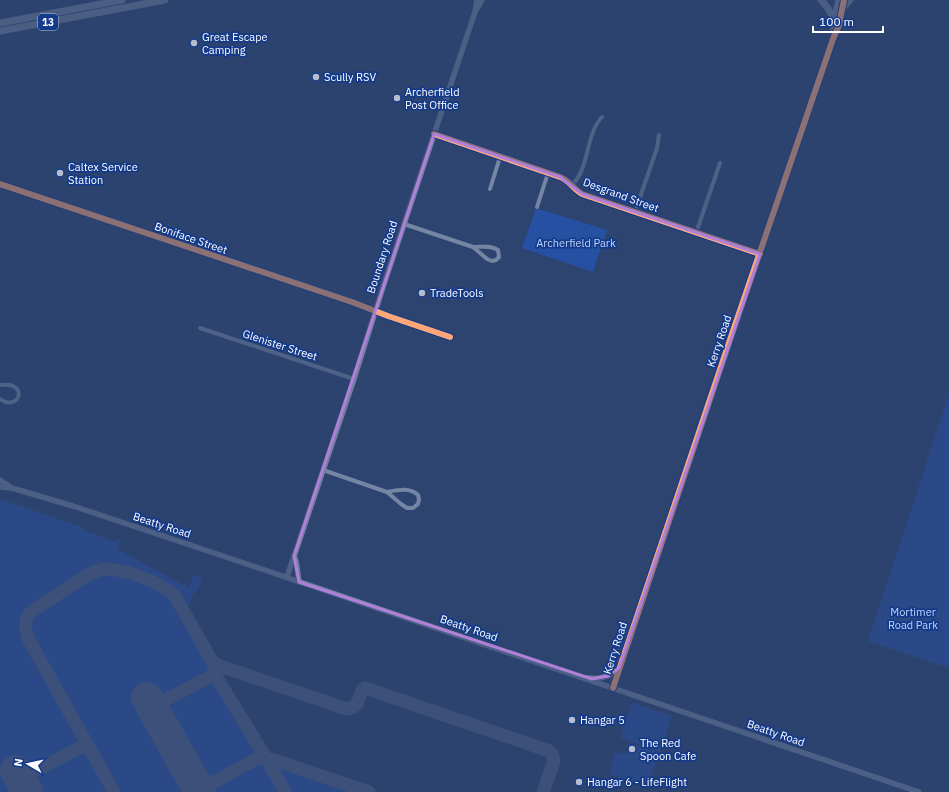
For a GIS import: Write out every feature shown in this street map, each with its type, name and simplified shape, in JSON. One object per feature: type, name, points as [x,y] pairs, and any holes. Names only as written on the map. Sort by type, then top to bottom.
[{"type":"highway","name":"13","points":[[0,23],[120,2],[165,0]]},
{"type":"highway","points":[[821,0],[834,18]]},
{"type":"highway","points":[[842,9],[850,0]]},
{"type":"highway","name":"13","points":[[0,31],[120,2]]},
{"type":"main road","name":"Boundary Road","points":[[287,577],[354,379],[477,0]]},
{"type":"main road","name":"Boundary Road","points":[[474,12],[482,0]]},
{"type":"main road","name":"Kerry Road","points":[[833,39],[834,18],[838,0]]},
{"type":"main road","name":"Kerry Road","points":[[612,688],[839,25],[844,0]]},
{"type":"main road","name":"Beatty Road","points":[[0,480],[12,488]]},
{"type":"main road","name":"Beatty Road","points":[[0,487],[12,488],[73,506],[287,577],[918,792]]},
{"type":"main road","points":[[294,556],[297,562],[299,582]]},
{"type":"main road","points":[[573,674],[592,679],[608,676],[619,668]]},
{"type":"street","points":[[572,186],[578,178],[597,123],[602,117]]},
{"type":"street","name":"Desgrand Street","points":[[434,134],[564,178],[582,194],[760,254]]},
{"type":"street","points":[[635,212],[657,148],[659,135]]},
{"type":"street","points":[[490,189],[500,157]]},
{"type":"street","points":[[696,233],[720,163]]},
{"type":"street","points":[[537,207],[548,173]]},
{"type":"street","name":"Boniface Street","points":[[0,184],[450,337]]},
{"type":"street","points":[[404,224],[473,247],[490,261],[496,260],[499,257],[498,250],[495,248],[483,246],[473,247]]},
{"type":"street","name":"Glenister Street","points":[[200,328],[354,379]]},
{"type":"street","points":[[0,385],[12,386],[19,392],[17,400],[12,403],[6,403],[0,399]]},
{"type":"street","points":[[323,470],[387,492],[407,508],[414,508],[419,502],[418,495],[412,491],[397,490],[387,492]]},
{"type":"highlighted area","points":[[434,134],[560,177],[582,194],[760,254],[619,668],[608,676],[592,679],[299,582],[294,556]]},
{"type":"green space","name":"Archerfield Park","points":[[536,208],[607,230],[593,272],[522,248]]},
{"type":"green space","name":"Mortimer Road Park","points":[[949,394],[949,668],[868,641]]},
{"type":"green space","points":[[0,499],[82,527],[83,530],[116,542],[118,539],[120,540],[117,549],[189,588],[193,575],[202,578],[188,606],[186,607],[183,605],[176,597],[174,602],[262,760],[357,792],[0,792]]},
{"type":"green space","points":[[632,703],[672,716],[660,752],[620,738]]},
{"type":"green space","points":[[629,743],[660,753],[647,786],[610,774],[615,752],[626,754]]},
{"type":"waterway","points":[[0,299],[334,411]]},
{"type":"taxiway","points":[[114,792],[29,640],[26,624],[27,617],[32,611],[89,574],[105,569],[122,571],[142,577],[161,586],[175,596],[210,658],[214,663],[220,666],[347,709],[356,705],[362,690],[365,688],[549,751],[552,754],[554,761],[543,792]]},
{"type":"taxiway","points":[[213,663],[215,674],[285,792]]},
{"type":"taxiway","points":[[152,707],[215,674]]},
{"type":"taxiway","points":[[20,779],[87,744]]},
{"type":"taxiway","points":[[196,792],[256,759],[263,758],[277,761],[369,792]]},
{"type":"runway","points":[[147,698],[200,792]]},
{"type":"runway","points":[[16,771],[27,792]]},
{"type":"cycle path","points":[[613,688],[734,328],[839,25],[844,0]]},
{"type":"cycle path","points":[[434,134],[560,177],[566,180],[582,194],[760,254]]},
{"type":"cycle path","points":[[0,184],[352,302],[450,337]]},
{"type":"place","name":"Great Escape Camping","points":[[194,43]]},
{"type":"place","name":"Scully RSV","points":[[316,77]]},
{"type":"place","name":"Archerfield Post Office","points":[[397,98]]},
{"type":"place","name":"Caltex Service Station","points":[[60,173]]},
{"type":"place","name":"TradeTools","points":[[422,293]]},
{"type":"place","name":"Hangar 5","points":[[572,720]]},
{"type":"place","name":"The Red Spoon Cafe","points":[[632,749]]},
{"type":"place","name":"Hangar 6 - LifeFlight","points":[[579,782]]}]
